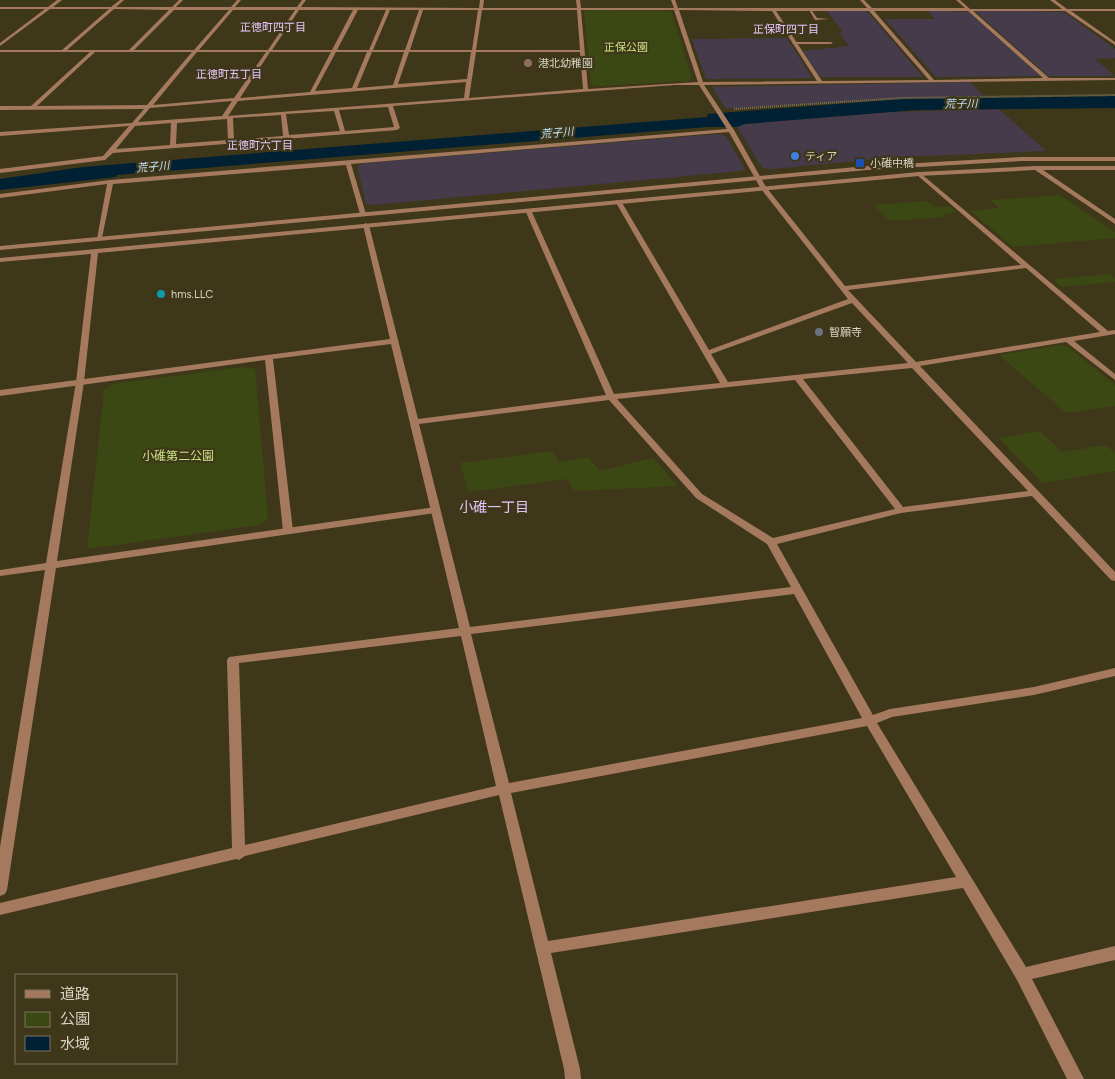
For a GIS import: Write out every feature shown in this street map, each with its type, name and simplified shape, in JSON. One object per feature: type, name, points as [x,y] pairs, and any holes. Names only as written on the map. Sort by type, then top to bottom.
[{"type":"street","points":[[0,45],[60,0]]},
{"type":"street","points":[[63,51],[122,0]]},
{"type":"street","points":[[130,51],[181,0]]},
{"type":"street","points":[[0,171],[105,158],[113,151],[239,0]]},
{"type":"street","points":[[231,141],[227,117],[236,100],[304,0]]},
{"type":"street","points":[[312,93],[362,0]]},
{"type":"street","points":[[395,86],[419,9],[420,0]]},
{"type":"street","points":[[466,100],[482,0]]},
{"type":"street","points":[[578,0],[586,90]]},
{"type":"street","points":[[673,0],[701,84],[730,129],[763,188],[853,300],[1115,578]]},
{"type":"street","points":[[862,0],[934,81]]},
{"type":"street","points":[[958,0],[1048,80]]},
{"type":"street","points":[[1052,0],[1114,43]]},
{"type":"street","points":[[0,8],[579,9],[770,7],[809,9],[1115,10]]},
{"type":"street","points":[[770,7],[820,82]]},
{"type":"street","points":[[354,90],[388,9]]},
{"type":"street","points":[[809,9],[816,19],[827,19]]},
{"type":"street","points":[[794,43],[831,43]]},
{"type":"street","points":[[0,51],[583,51]]},
{"type":"street","points":[[32,108],[94,51]]},
{"type":"street","points":[[0,134],[586,90],[701,84],[1115,79]]},
{"type":"street","points":[[0,108],[148,107],[469,80]]},
{"type":"street","points":[[113,151],[397,128],[390,105]]},
{"type":"street","points":[[336,109],[343,132]]},
{"type":"street","points":[[283,113],[286,137]]},
{"type":"street","points":[[173,146],[174,121]]},
{"type":"street","points":[[0,196],[110,182],[730,129]]},
{"type":"street","points":[[0,260],[759,178],[958,162],[1115,159]]},
{"type":"street","points":[[348,163],[395,341],[464,631],[543,948],[573,1079]]},
{"type":"street","points":[[0,248],[100,238],[528,210],[919,174],[1036,168],[1115,168]]},
{"type":"street","points":[[1036,168],[1115,222]]},
{"type":"street","points":[[919,174],[1110,332]]},
{"type":"street","points":[[100,238],[110,182]]},
{"type":"street","points":[[618,201],[725,384]]},
{"type":"street","points":[[528,210],[611,397],[699,496],[772,542],[870,721],[1022,975],[1076,1079]]},
{"type":"street","points":[[0,890],[80,382],[95,250]]},
{"type":"street","points":[[843,288],[1028,266]]},
{"type":"street","points":[[707,353],[853,300]]},
{"type":"street","points":[[414,422],[725,384],[914,365],[1110,332]]},
{"type":"street","points":[[1067,339],[1115,378]]},
{"type":"street","points":[[0,393],[395,341]]},
{"type":"street","points":[[269,357],[288,531]]},
{"type":"street","points":[[798,378],[901,510]]},
{"type":"street","points":[[772,542],[901,510],[1035,493]]},
{"type":"street","points":[[0,573],[435,510]]},
{"type":"street","points":[[238,854],[233,660],[798,590]]},
{"type":"street","points":[[0,909],[238,854],[504,789],[870,721],[890,713],[1034,691],[1115,672]]},
{"type":"street","points":[[543,948],[965,882]]},
{"type":"street","points":[[1022,975],[1115,953]]},
{"type":"path","points":[[718,109],[782,107],[902,98],[1115,95]]},
{"type":"shaded area","points":[[826,10],[867,11],[923,77],[820,77],[803,51],[849,46],[839,33],[843,32]]},
{"type":"shaded area","points":[[927,10],[969,12],[1040,76],[936,77],[885,19],[935,19]]},
{"type":"shaded area","points":[[975,11],[1064,12],[1115,49],[1115,58],[1095,59],[1115,76],[1048,76]]},
{"type":"shaded area","points":[[787,38],[812,78],[706,79],[692,39]]},
{"type":"shaded area","points":[[970,82],[984,96],[901,98],[735,108],[725,108],[712,87]]},
{"type":"shaded area","points":[[999,109],[1046,151],[899,157],[772,169],[762,168],[737,127],[745,124],[890,112]]},
{"type":"shaded area","points":[[718,134],[726,136],[745,169],[741,171],[373,205],[366,204],[357,166],[364,163]]},
{"type":"green space","name":"正保公園","points":[[584,11],[671,11],[692,78],[687,81],[598,86],[591,84]]},
{"type":"green space","points":[[1060,195],[1115,232],[1115,238],[1013,247],[970,211],[999,208],[990,200]]},
{"type":"green space","points":[[927,201],[934,207],[949,206],[957,212],[942,214],[945,217],[890,221],[874,205]]},
{"type":"green space","points":[[1110,274],[1115,278],[1115,282],[1062,287],[1053,279]]},
{"type":"green space","points":[[1059,345],[1069,347],[1115,385],[1115,406],[1066,413],[999,355]]},
{"type":"green space","name":"小碓第二公園","points":[[243,367],[255,369],[268,518],[259,525],[87,549],[104,390],[112,384]]},
{"type":"green space","points":[[1040,431],[1062,452],[1106,445],[1115,453],[1115,471],[1042,483],[999,438]]},
{"type":"green space","points":[[552,451],[559,462],[588,457],[600,471],[653,458],[678,486],[574,491],[568,479],[468,492],[460,463]]},
{"type":"water","name":"荒子川","points":[[1115,96],[1115,108],[916,110],[745,124],[737,127],[707,127],[117,175],[116,177],[0,190],[0,179],[83,167],[708,117],[707,114],[904,99]]},
{"type":"place","name":"港北幼稚園","points":[[528,63]]},
{"type":"place","name":"ティア","points":[[795,156]]},
{"type":"place","name":"小碓中橋","points":[[860,163]]},
{"type":"place","name":"hms.LLC","points":[[161,294]]},
{"type":"place","name":"智願寺","points":[[819,332]]},
{"type":"district","name":"正徳町四丁目","points":[[273,27]]},
{"type":"district","name":"正保町四丁目","points":[[786,29]]},
{"type":"district","name":"正徳町五丁目","points":[[229,74]]},
{"type":"district","name":"正徳町六丁目","points":[[260,145]]},
{"type":"district","name":"小碓一丁目","points":[[494,507]]}]
